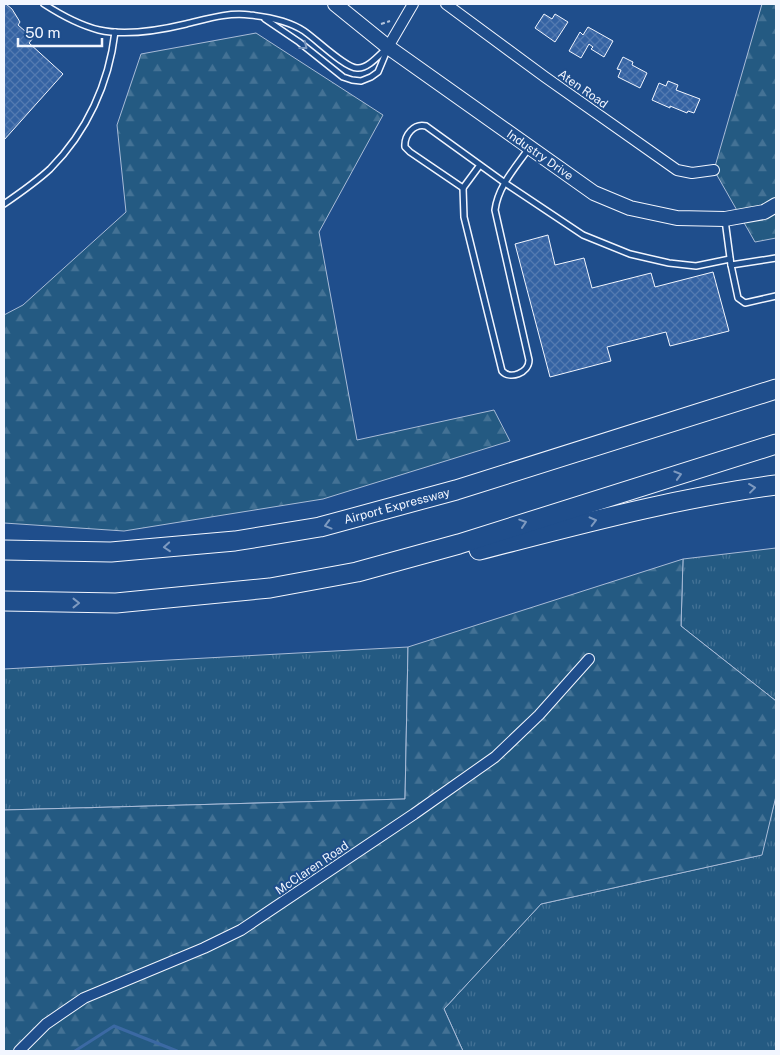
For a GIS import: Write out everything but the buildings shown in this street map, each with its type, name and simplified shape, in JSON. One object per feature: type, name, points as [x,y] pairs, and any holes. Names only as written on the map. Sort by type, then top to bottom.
[{"type":"highway","points":[[456,490],[776,382]]},
{"type":"highway","name":"Airport Expressway","points":[[4,550],[111,552],[235,541],[320,527],[456,490],[776,389]]},
{"type":"highway","points":[[116,603],[270,588],[357,572],[459,544],[776,444]]},
{"type":"highway","points":[[4,601],[116,603],[225,600],[323,590],[640,509],[727,491],[776,485]]},
{"type":"street","name":"Industry Drive","points":[[335,4],[388,47],[594,193],[630,208],[677,218],[725,219],[764,212],[776,205]]},
{"type":"street","points":[[388,47],[413,4]]},
{"type":"street","name":"Aten Road","points":[[446,4],[545,77],[677,170],[692,173],[714,170]]},
{"type":"street","name":"McClaren Road","points":[[19,1051],[46,1024],[84,998],[204,948],[241,930],[414,814],[494,757],[539,715],[589,659]]},
{"type":"lane","points":[[44,4],[83,24],[100,30],[115,32],[153,30],[228,15],[251,15],[284,21],[304,31],[351,67],[356,68],[365,66],[388,47]]},
{"type":"lane","points":[[264,18],[343,77],[352,80],[361,81],[371,78],[378,72],[388,47]]},
{"type":"lane","points":[[4,204],[50,168],[79,131],[100,93],[108,72],[115,32]]},
{"type":"lane","points":[[321,60],[328,50]]},
{"type":"lane","points":[[463,188],[407,149],[406,140],[413,128],[420,125],[426,126],[505,183],[584,235],[630,254],[670,263],[696,266],[730,259]]},
{"type":"lane","points":[[480,165],[463,188],[464,217],[502,371],[509,375],[524,371],[530,364],[495,210],[496,200],[505,183],[530,147]]},
{"type":"lane","points":[[725,219],[737,296],[740,300],[748,302],[776,296]]},
{"type":"lane","points":[[731,265],[776,258]]},
{"type":"path","points":[[374,21],[380,25],[390,22],[393,16]]},
{"type":"green space","points":[[762,4],[776,4],[776,238],[755,242],[714,170]]},
{"type":"green space","points":[[256,33],[383,115],[319,232],[357,440],[494,410],[510,441],[323,499],[124,531],[4,523],[4,315],[23,305],[126,212],[117,125],[141,54]]},
{"type":"green space","points":[[776,548],[776,701],[681,626],[683,559]]},
{"type":"green space","points":[[683,559],[681,626],[776,701],[776,796],[762,855],[541,904],[444,1009],[463,1051],[4,1051],[4,810],[405,799],[408,647]]},
{"type":"green space","points":[[408,647],[405,799],[4,810],[4,669]]},
{"type":"green space","points":[[776,796],[776,1051],[463,1051],[444,1009],[541,904],[761,855]]},
{"type":"waterway","points":[[75,1051],[114,1026],[177,1051]]}]
